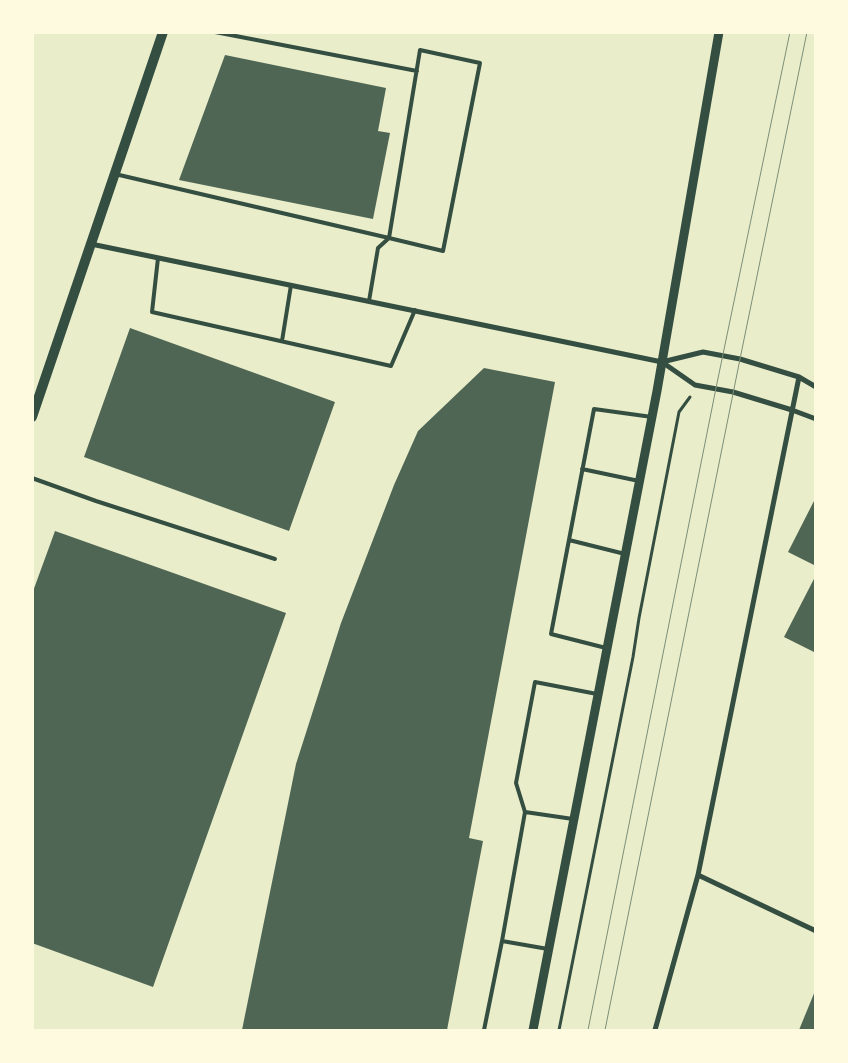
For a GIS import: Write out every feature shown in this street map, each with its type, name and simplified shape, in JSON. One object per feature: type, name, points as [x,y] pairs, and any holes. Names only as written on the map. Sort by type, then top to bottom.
[{"type":"main road","points":[[32,417],[163,32]]},
{"type":"street","points":[[534,1030],[652,417],[719,32]]},
{"type":"street","points":[[91,244],[662,362],[695,384],[733,392],[792,410],[816,420]]},
{"type":"street","points":[[662,362],[703,352],[740,359],[799,377],[816,387]]},
{"type":"street","points":[[655,1030],[698,875],[799,377]]},
{"type":"street","points":[[698,875],[816,931]]},
{"type":"lane","points":[[215,32],[417,71]]},
{"type":"lane","points":[[115,174],[389,238],[443,251],[480,63],[420,50],[389,238],[378,248],[369,301]]},
{"type":"lane","points":[[158,258],[152,312],[392,366],[415,310]]},
{"type":"lane","points":[[282,341],[291,285]]},
{"type":"lane","points":[[607,648],[551,634],[582,469],[594,409],[652,417]]},
{"type":"lane","points":[[582,469],[640,481]]},
{"type":"lane","points":[[32,478],[275,560]]},
{"type":"lane","points":[[569,540],[625,554]]},
{"type":"lane","points":[[484,1030],[525,812],[516,783],[535,682],[598,694]]},
{"type":"lane","points":[[525,812],[574,819]]},
{"type":"lane","points":[[502,941],[549,949]]},
{"type":"path","points":[[559,1030],[633,657],[679,412],[689,399]]},
{"type":"building","points":[[225,55],[386,88],[378,131],[390,133],[373,219],[179,180]]},
{"type":"building","points":[[130,328],[335,402],[289,531],[84,457]]},
{"type":"building","points":[[484,368],[555,382],[469,838],[483,841],[447,1030],[242,1030],[296,764],[341,623],[394,485],[418,431]]},
{"type":"building","points":[[814,501],[816,502],[816,566],[788,552]]},
{"type":"building","points":[[55,531],[286,613],[153,987],[32,943],[32,594]]},
{"type":"building","points":[[816,575],[816,653],[784,637]]},
{"type":"building","points":[[815,991],[816,1030],[799,1030]]},
{"type":"tram line","points":[[588,1030],[716,388],[790,32]]},
{"type":"tram line","points":[[605,1030],[807,32]]}]
